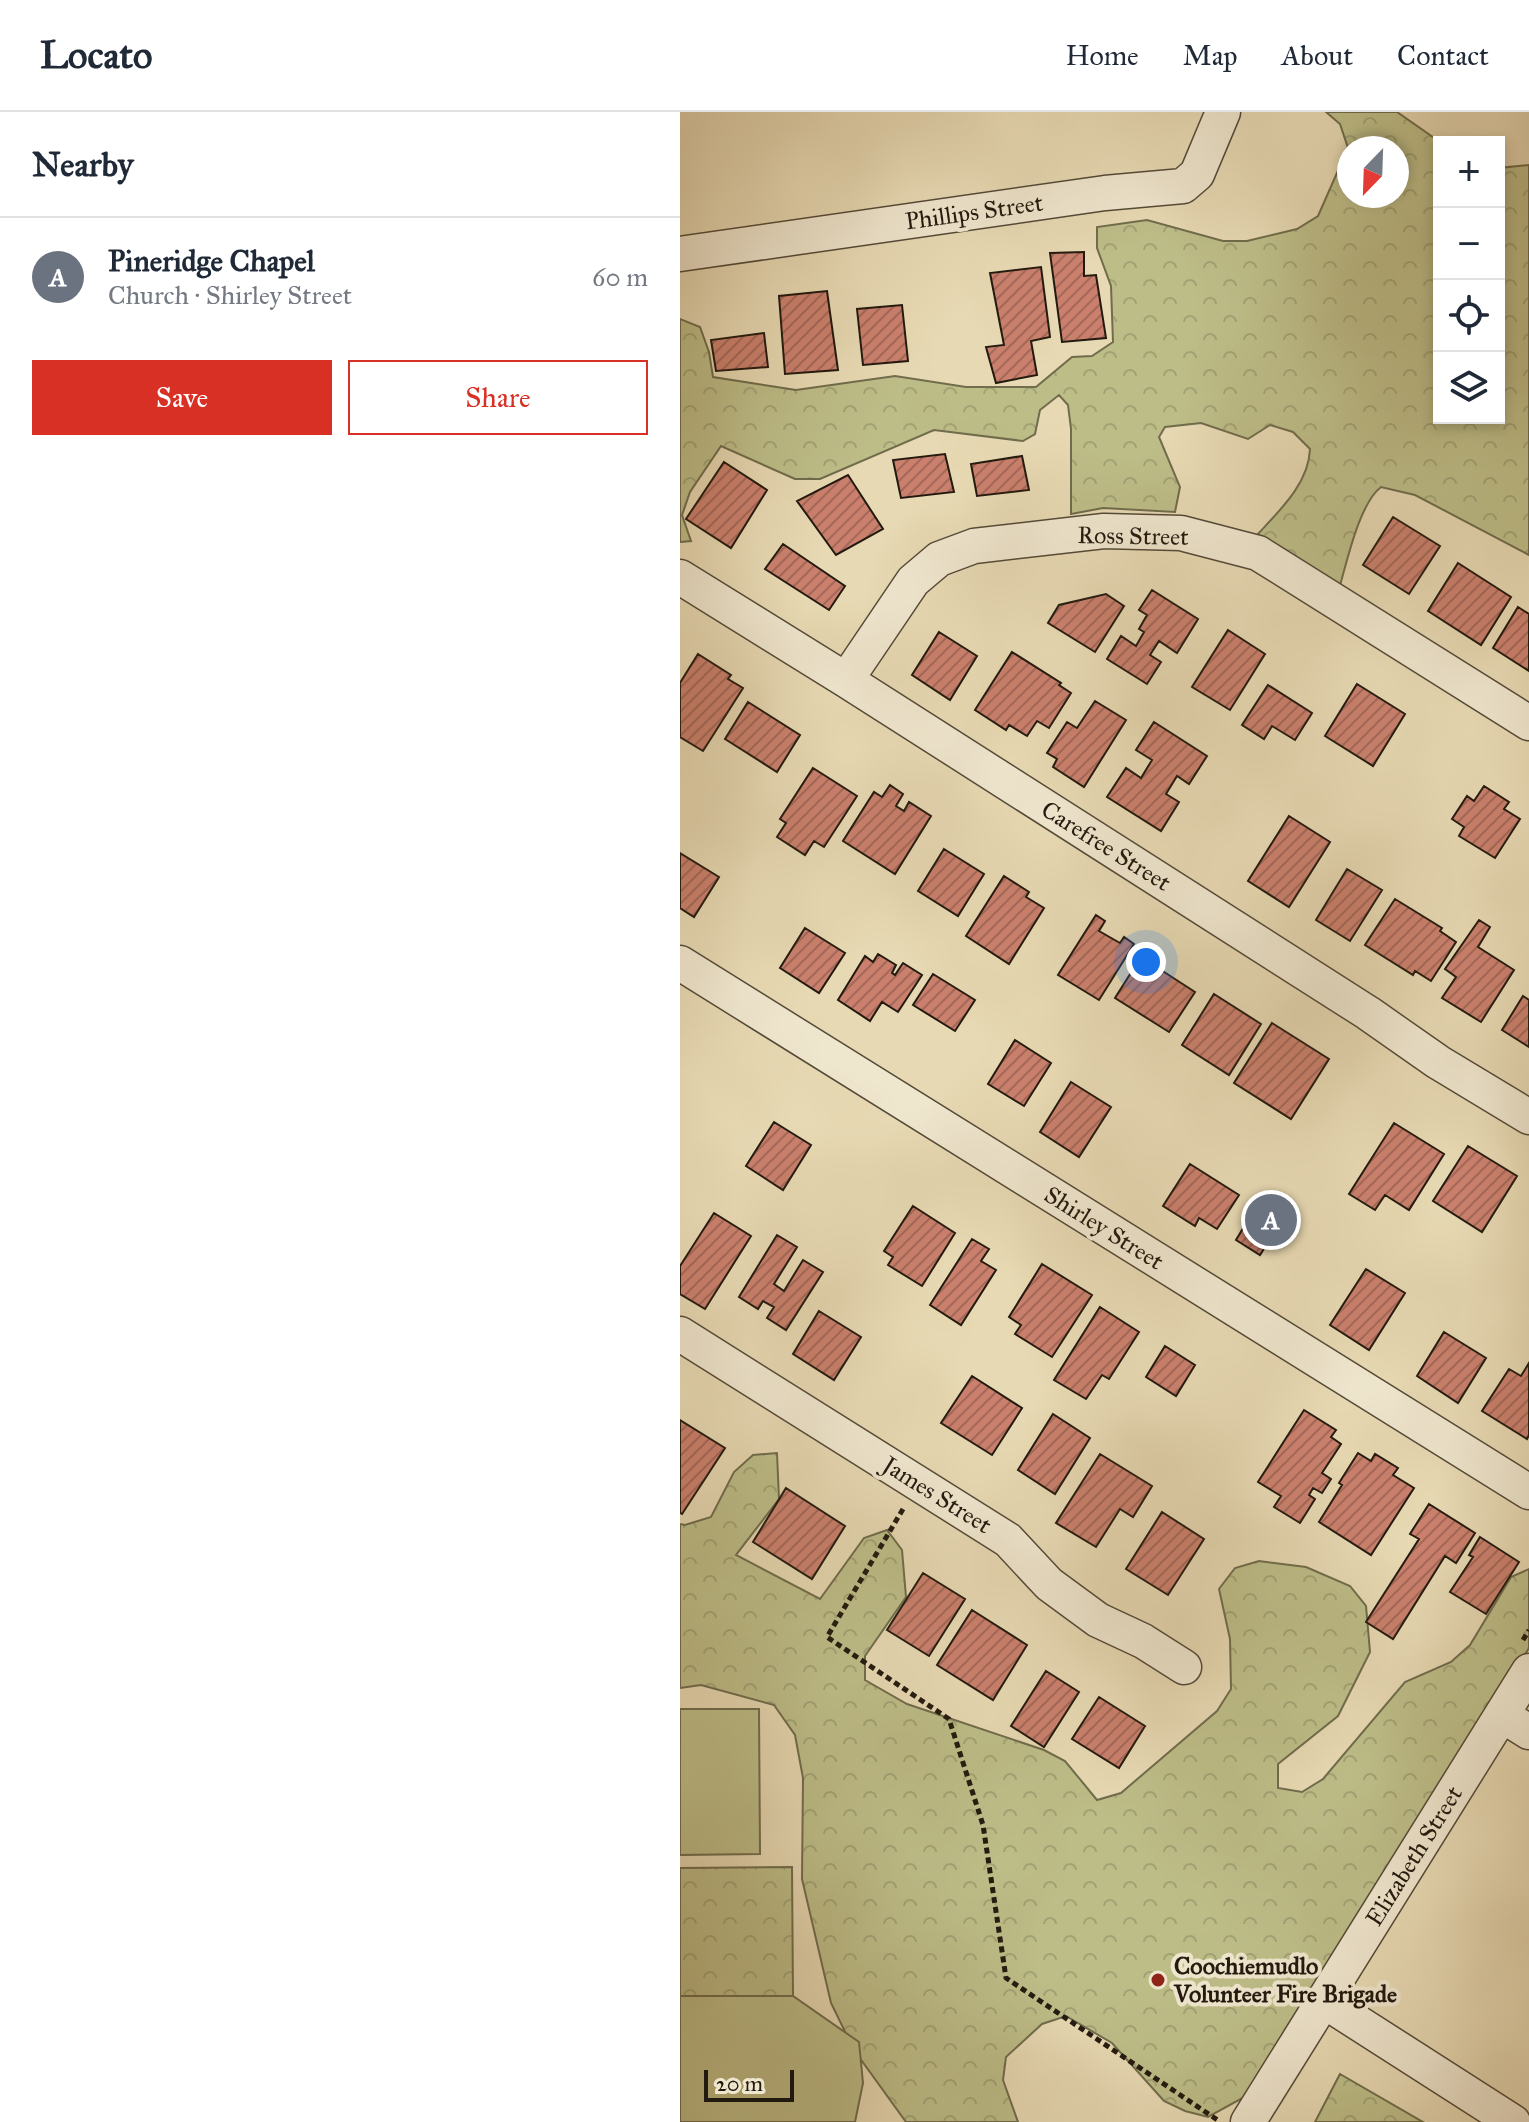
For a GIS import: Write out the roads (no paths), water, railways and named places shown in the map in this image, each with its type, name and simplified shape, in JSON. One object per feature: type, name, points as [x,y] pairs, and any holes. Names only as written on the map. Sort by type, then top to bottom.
[{"type":"street","name":"Phillips Street","points":[[680,254],[1105,193],[1183,186],[1197,174],[1223,112]]},
{"type":"street","name":"Ross Street","points":[[846,680],[913,581],[939,559],[974,546],[1104,531],[1181,533],[1258,553],[1529,723]]},
{"type":"street","name":"Carefree Street","points":[[680,577],[1368,1013],[1438,1062],[1529,1117]]},
{"type":"street","name":"Shirley Street","points":[[680,963],[1529,1492]]},
{"type":"street","name":"James Street","points":[[680,1334],[1008,1540],[1049,1584],[1098,1620],[1143,1641],[1184,1667]]},
{"type":"street","name":"Elizabeth Street","points":[[1248,2122],[1324,2001],[1515,1723],[1529,1671]]},
{"type":"street","points":[[1324,2001],[1513,2122]]},
{"type":"place","name":"Pineridge Chapel","points":[[1271,1220]]},
{"type":"place","name":"Coochiemudlo Volunteer Fire Brigade","points":[[1158,1980]]}]
